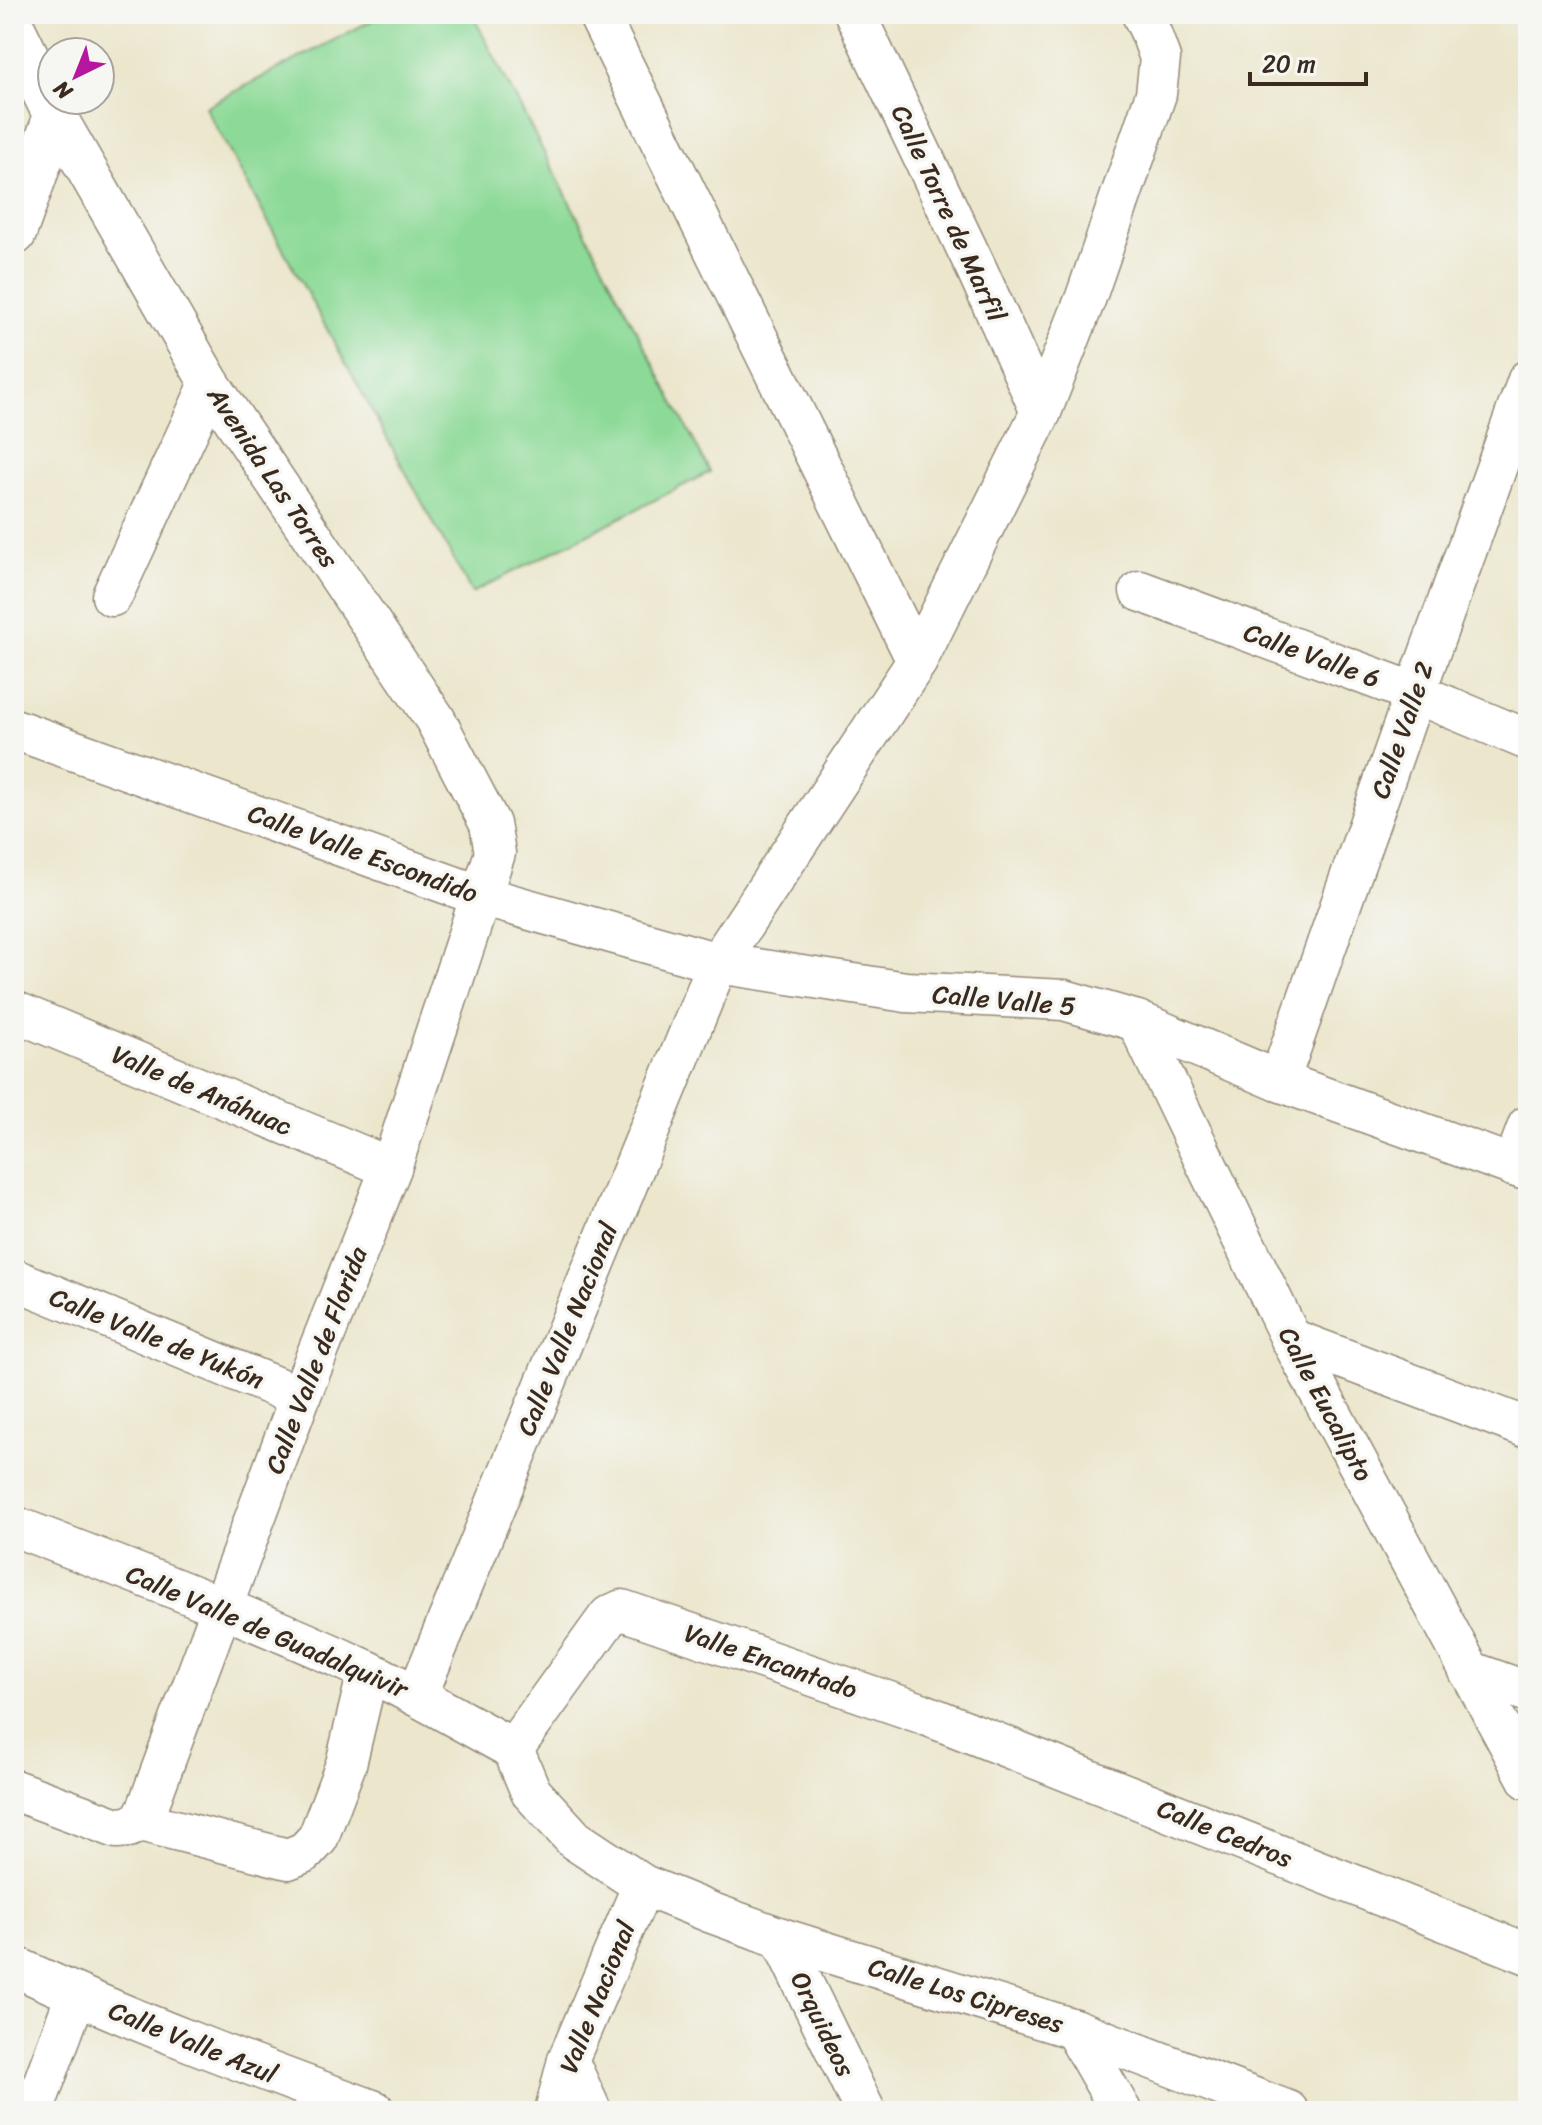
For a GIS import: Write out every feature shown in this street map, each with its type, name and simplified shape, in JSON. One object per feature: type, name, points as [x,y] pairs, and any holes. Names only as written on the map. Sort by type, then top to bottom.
[{"type":"street","points":[[598,14],[917,661]]},
{"type":"street","name":"Calle Torre de Marfil","points":[[855,14],[1041,412]]},
{"type":"street","name":"Calle Valle Nacional","points":[[417,1696],[718,963],[917,661],[1041,412],[1086,297],[1156,94],[1160,58],[1142,14]]},
{"type":"street","name":"Avenida Las Torres","points":[[19,48],[36,79]]},
{"type":"street","points":[[14,233],[56,116]]},
{"type":"street","name":"Avenida Las Torres","points":[[56,116],[210,384],[442,732],[490,824],[495,853],[481,896]]},
{"type":"street","name":"Calle Valle 2","points":[[1279,1081],[1415,693],[1513,468],[1528,380]]},
{"type":"street","points":[[112,596],[210,384]]},
{"type":"street","name":"Calle Valle 6","points":[[1140,591],[1415,693],[1528,740]]},
{"type":"street","name":"Calle Valle Escondido","points":[[14,729],[481,896],[718,963]]},
{"type":"street","name":"Calle Valle de Florida","points":[[140,1821],[300,1397],[391,1168],[481,896]]},
{"type":"street","name":"Calle Valle 5","points":[[718,963],[906,992],[1064,1000],[1137,1021],[1279,1081],[1521,1168]]},
{"type":"street","name":"Valle de Anáhuac","points":[[14,1011],[391,1168]]},
{"type":"street","name":"Calle Eucalipto","points":[[1137,1021],[1291,1339],[1528,1779]]},
{"type":"street","points":[[1521,1168],[1528,1126]]},
{"type":"street","name":"Calle Valle de Yukón","points":[[14,1279],[300,1397]]},
{"type":"street","points":[[1291,1339],[1528,1428]]},
{"type":"street","name":"Calle Valle de Guadalquivir","points":[[14,1526],[223,1606],[368,1671],[513,1749]]},
{"type":"street","name":"Valle Encantado","points":[[513,1749],[609,1616],[622,1610],[921,1713]]},
{"type":"street","points":[[14,1790],[117,1828],[129,1827],[140,1821],[288,1859],[305,1852],[318,1838],[346,1764],[368,1671]]},
{"type":"street","points":[[1469,1671],[1528,1692]]},
{"type":"street","name":"Calle Cedros","points":[[921,1713],[1528,1954]]},
{"type":"street","name":"Calle Los Cipreses","points":[[513,1749],[531,1792],[575,1840],[643,1885],[781,1938],[1074,2029],[1288,2111]]},
{"type":"street","name":"Valle Nacional","points":[[555,2111],[568,2060],[643,1885]]},
{"type":"street","name":"Orquideos","points":[[781,1938],[865,2111]]},
{"type":"street","name":"Calle Valle Azul","points":[[14,1966],[299,2098],[375,2111]]},
{"type":"street","points":[[33,2111],[76,1995]]},
{"type":"street","points":[[1074,2029],[1121,2111]]},
{"type":"street","points":[[568,2060],[591,2111]]},
{"type":"green space","points":[[384,14],[472,14],[710,472],[472,593],[205,107]]}]
